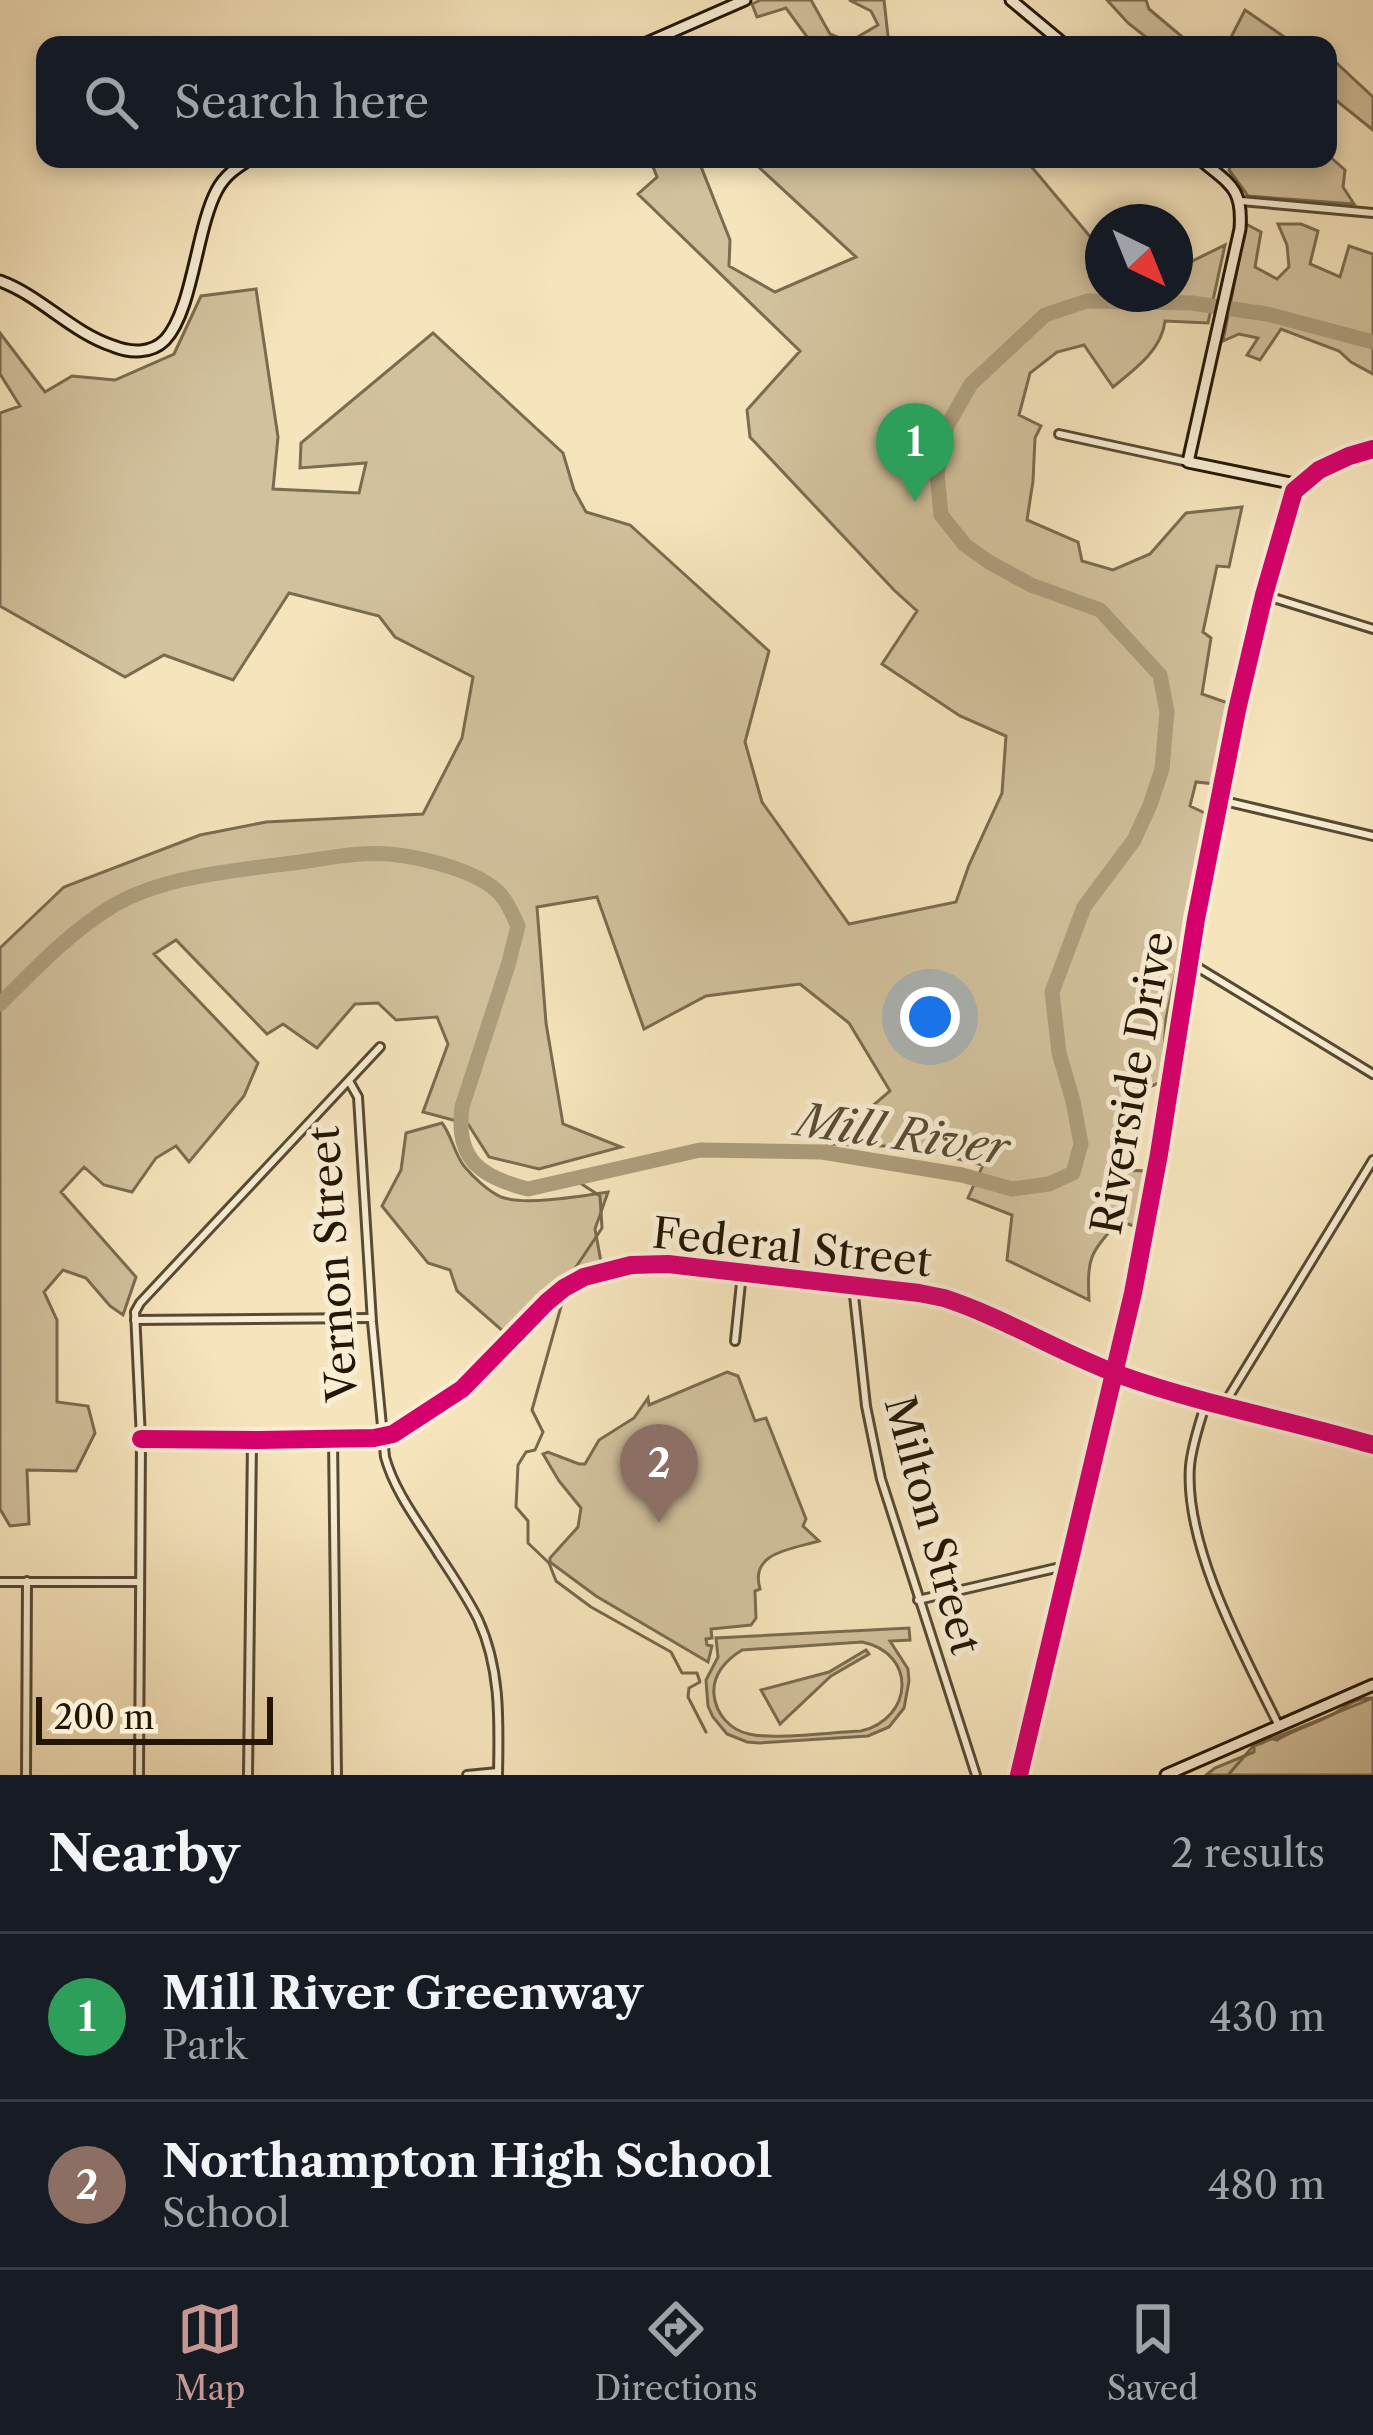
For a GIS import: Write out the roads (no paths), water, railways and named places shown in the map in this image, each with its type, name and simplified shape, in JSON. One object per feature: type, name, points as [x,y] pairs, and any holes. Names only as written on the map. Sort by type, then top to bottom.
[{"type":"street","points":[[663,36],[745,0]]},
{"type":"street","points":[[1011,0],[1053,36]]},
{"type":"street","points":[[0,280],[112,346],[130,351],[153,348],[166,339],[179,316],[210,206],[235,168]]},
{"type":"street","points":[[1188,462],[1240,229],[1241,201],[1210,168]]},
{"type":"street","points":[[1241,201],[1373,213]]},
{"type":"street","points":[[1058,434],[1300,485],[1330,465],[1373,451]]},
{"type":"street","name":"Riverside Drive","points":[[1019,1775],[1145,1230],[1189,962],[1264,595],[1291,497],[1300,485]]},
{"type":"street","points":[[1264,595],[1373,629]]},
{"type":"street","points":[[1220,800],[1373,836]]},
{"type":"street","points":[[1189,962],[1373,1074]]},
{"type":"street","points":[[139,1775],[141,1439],[135,1320],[140,1303],[380,1046]]},
{"type":"street","name":"Vernon Street","points":[[349,1081],[358,1097],[372,1318],[389,1472],[484,1633],[498,1690],[498,1774]]},
{"type":"street","points":[[1223,1406],[1373,1160]]},
{"type":"street","name":"Federal Street","points":[[382,1437],[462,1389],[547,1302],[584,1277],[650,1263],[919,1293],[952,1301],[1114,1372],[1373,1446]]},
{"type":"street","points":[[735,1341],[742,1273]]},
{"type":"street","name":"Milton Street","points":[[853,1286],[874,1447],[896,1532],[976,1775]]},
{"type":"street","points":[[135,1320],[372,1318]]},
{"type":"street","points":[[1206,1402],[1190,1473],[1202,1549],[1278,1724]]},
{"type":"street","points":[[141,1439],[382,1437]]},
{"type":"street","points":[[333,1438],[337,1775]]},
{"type":"street","points":[[248,1775],[252,1441]]},
{"type":"street","points":[[918,1600],[1069,1565]]},
{"type":"street","points":[[0,1582],[139,1582]]},
{"type":"street","points":[[26,1582],[26,1775]]},
{"type":"street","points":[[1166,1775],[1373,1684]]},
{"type":"street","points":[[467,1775],[498,1774]]},
{"type":"waterway","name":"Mill River","points":[[0,1004],[81,928],[111,907],[156,887],[338,856],[402,856],[478,878],[500,894],[518,926],[462,1107],[467,1153],[496,1178],[528,1189],[700,1150],[822,1152],[962,1175],[1012,1189],[1049,1184],[1073,1173],[1081,1144],[1059,1053],[1052,992],[1084,907],[1134,840],[1150,805],[1162,769],[1167,712],[1160,675],[1100,610],[1031,585],[989,562],[965,545],[941,515],[937,474],[947,426],[971,384],[1045,315],[1087,301],[1192,303],[1267,314],[1373,342]]},
{"type":"waterway","points":[[574,1179],[600,1196],[602,1228],[574,1270]]},
{"type":"waterway","points":[[562,1303],[532,1410],[543,1432],[535,1450],[526,1452],[518,1465],[516,1507],[528,1521],[528,1543],[549,1563],[556,1581],[591,1607],[671,1652],[682,1673],[697,1673],[700,1682],[689,1688],[688,1697],[706,1732]]},
{"type":"waterway","points":[[1228,1775],[1256,1743],[1277,1740],[1352,1702],[1373,1698]]},
{"type":"place","name":"Mill River Greenway","points":[[915,502]]},
{"type":"place","name":"Northampton High School","points":[[659,1523]]}]
